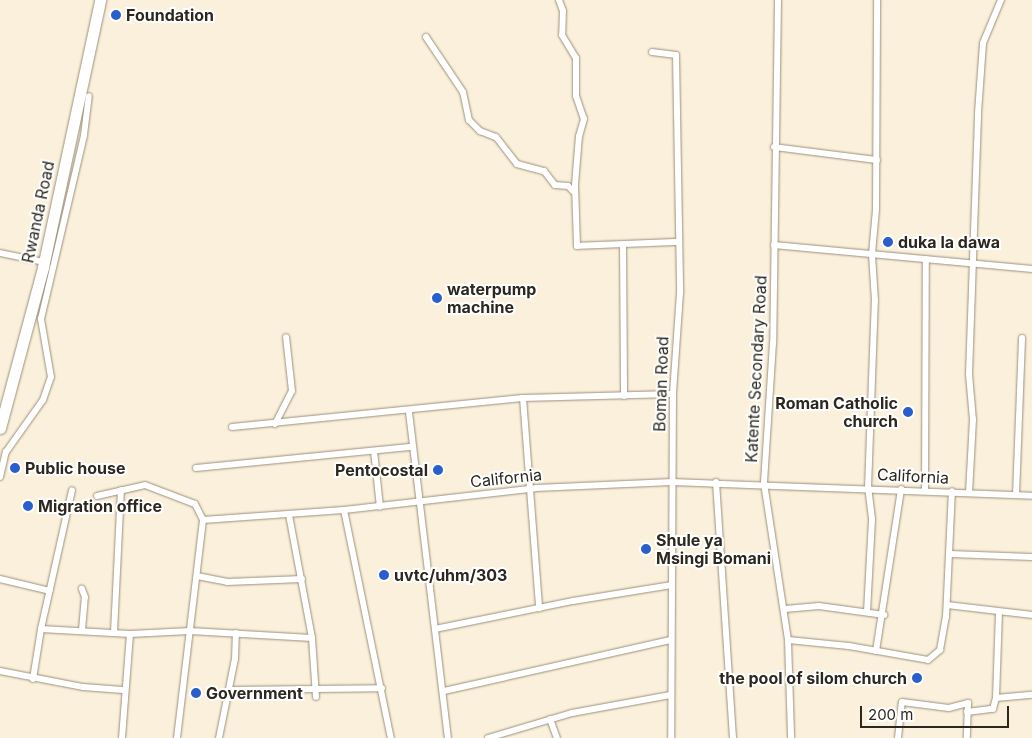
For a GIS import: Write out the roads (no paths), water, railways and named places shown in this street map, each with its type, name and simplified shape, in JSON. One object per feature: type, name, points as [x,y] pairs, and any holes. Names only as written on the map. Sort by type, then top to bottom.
[{"type":"highway","name":"Rwanda Road","points":[[0,428],[44,262],[100,0]]},
{"type":"street","points":[[559,0],[563,11],[562,35],[576,58],[576,96],[584,119],[579,136],[575,193],[577,246],[678,242]]},
{"type":"street","name":"Katente Secondary Road","points":[[778,0],[774,147],[773,343],[764,483],[785,609],[788,640],[791,738]]},
{"type":"street","points":[[866,612],[872,519],[868,488],[875,301],[872,254],[877,160],[877,0]]},
{"type":"street","points":[[969,493],[973,420],[969,374],[984,43],[1001,0]]},
{"type":"street","points":[[426,37],[464,92],[469,120],[480,131],[496,137],[517,164],[544,171],[555,185],[568,186],[575,193]]},
{"type":"street","name":"Boman Road","points":[[652,52],[676,55],[680,293],[673,394],[670,738]]},
{"type":"street","points":[[0,478],[6,452],[43,400],[51,377],[41,318],[84,135],[89,96]]},
{"type":"street","points":[[774,147],[877,160]]},
{"type":"street","points":[[624,245],[624,396]]},
{"type":"street","points":[[774,245],[1032,268]]},
{"type":"street","points":[[0,253],[44,262]]},
{"type":"street","points":[[925,490],[926,259]]},
{"type":"street","points":[[275,424],[292,391],[286,337]]},
{"type":"street","points":[[1016,495],[1022,338]]},
{"type":"street","points":[[232,427],[409,412],[524,398],[673,394]]},
{"type":"street","points":[[524,398],[528,489],[539,608]]},
{"type":"street","points":[[409,412],[412,447],[422,502],[448,738]]},
{"type":"street","points":[[196,468],[412,447]]},
{"type":"street","points":[[374,451],[380,507]]},
{"type":"street","name":"California","points":[[204,520],[380,507],[528,489],[672,482],[901,488],[1032,496]]},
{"type":"street","points":[[716,482],[733,738]]},
{"type":"street","points":[[97,496],[145,485],[195,504],[204,520],[177,738]]},
{"type":"street","points":[[876,651],[884,614],[901,488]]},
{"type":"street","points":[[33,679],[41,629],[72,490]]},
{"type":"street","points":[[114,632],[121,490]]},
{"type":"street","points":[[788,640],[876,651],[928,660],[940,650],[947,605],[952,491]]},
{"type":"street","points":[[344,510],[391,738]]},
{"type":"street","points":[[289,515],[312,638],[316,697]]},
{"type":"street","points":[[950,554],[1032,557]]},
{"type":"street","points":[[197,576],[227,582],[302,579]]},
{"type":"street","points":[[0,579],[50,590]]},
{"type":"street","points":[[435,629],[539,608],[672,585]]},
{"type":"street","points":[[82,589],[85,597],[82,630]]},
{"type":"street","points":[[947,605],[1032,615]]},
{"type":"street","points":[[785,609],[819,606],[884,614]]},
{"type":"street","points":[[967,712],[993,708],[996,698],[999,612]]},
{"type":"street","points":[[41,629],[130,634],[190,631],[312,638]]},
{"type":"street","points":[[219,738],[229,690],[236,633]]},
{"type":"street","points":[[122,738],[123,690],[130,634]]},
{"type":"street","points":[[444,690],[670,640]]},
{"type":"street","points":[[0,671],[33,679],[123,690]]},
{"type":"street","points":[[229,690],[382,688]]},
{"type":"street","points":[[488,738],[550,719],[670,695]]},
{"type":"street","points":[[996,698],[1032,695]]},
{"type":"street","points":[[898,738],[902,702],[949,708],[968,703],[968,738]]},
{"type":"street","points":[[550,719],[557,738]]},
{"type":"place","name":"Foundation","points":[[116,15]]},
{"type":"place","name":"duka la dawa","points":[[888,242]]},
{"type":"place","name":"waterpump machine","points":[[437,298]]},
{"type":"place","name":"Roman Catholic church","points":[[908,412]]},
{"type":"place","name":"Public house","points":[[15,468]]},
{"type":"place","name":"Pentocostal","points":[[438,470]]},
{"type":"place","name":"Migration office","points":[[28,506]]},
{"type":"place","name":"Shule ya Msingi Bomani","points":[[646,549]]},
{"type":"place","name":"uvtc/uhm/303","points":[[384,575]]},
{"type":"place","name":"the pool of silom church","points":[[917,678]]},
{"type":"place","name":"Government","points":[[196,693]]}]
